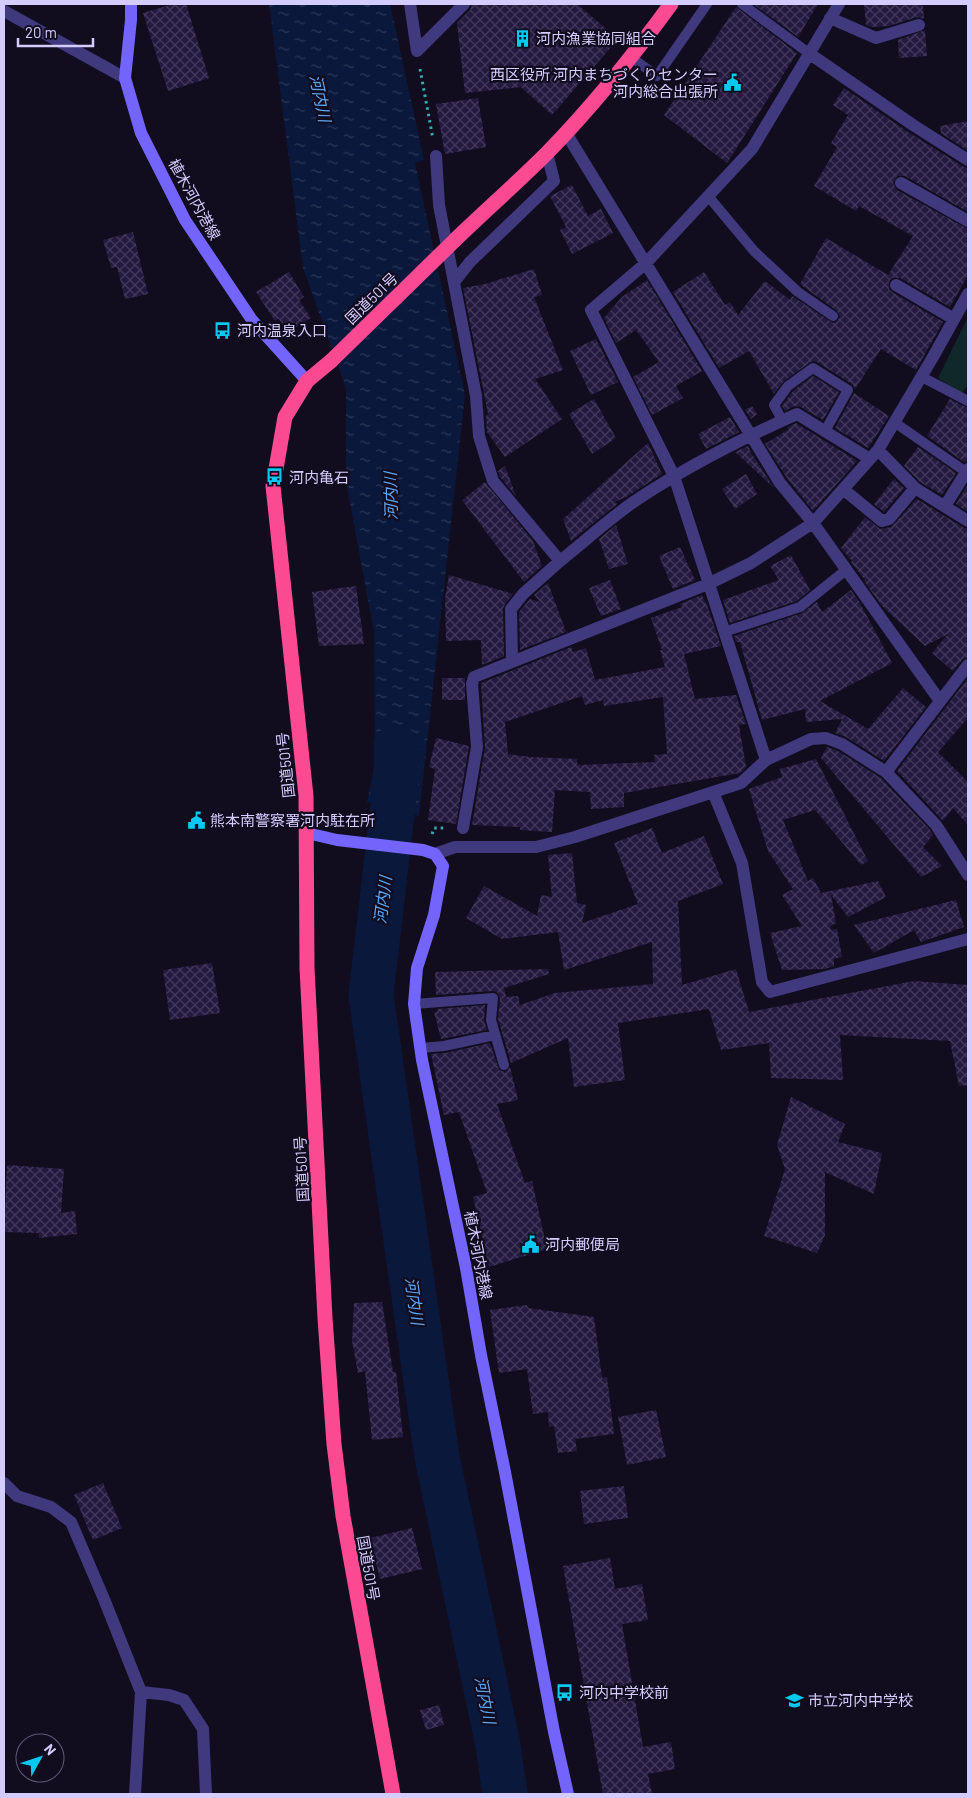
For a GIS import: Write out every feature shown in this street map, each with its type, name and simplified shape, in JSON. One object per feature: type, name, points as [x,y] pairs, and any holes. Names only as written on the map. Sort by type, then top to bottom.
[{"type":"highway","name":"国道501号","points":[[393,1794],[344,1525],[334,1444],[325,1318],[307,968],[306,796],[273,486],[285,417],[307,380],[331,361],[546,154],[632,58],[671,4]]},
{"type":"main road","name":"植木河内港線","points":[[131,4],[126,78],[141,133],[185,220],[252,320],[307,380]]},
{"type":"main road","points":[[307,833],[337,840],[429,852]]},
{"type":"main road","name":"植木河内港線","points":[[429,852],[443,866],[434,916],[417,968],[414,1004],[554,1732],[568,1794]]},
{"type":"street","points":[[410,4],[417,51]]},
{"type":"street","points":[[417,51],[464,4]]},
{"type":"street","points":[[766,760],[674,476],[591,310],[646,263],[752,149],[839,4]]},
{"type":"street","points":[[4,11],[126,78]]},
{"type":"street","points":[[830,18],[876,38],[919,25]]},
{"type":"street","points":[[810,54],[913,125],[968,160]]},
{"type":"street","points":[[566,133],[780,483],[813,523],[940,701]]},
{"type":"street","points":[[454,282],[470,262],[554,181],[546,154]]},
{"type":"street","points":[[436,156],[439,205],[476,396],[479,436],[493,481],[560,561]]},
{"type":"street","points":[[901,183],[968,221]]},
{"type":"street","points":[[896,285],[954,319]]},
{"type":"street","points":[[463,828],[477,747],[472,684],[474,677],[708,584],[751,564],[813,523],[874,454],[922,376],[968,294]]},
{"type":"street","points":[[512,661],[512,610],[523,594],[560,561],[634,502],[674,476],[750,435],[797,414],[824,431],[874,454],[915,488],[968,521]]},
{"type":"street","points":[[945,506],[967,471]]},
{"type":"street","points":[[843,489],[882,521],[889,519],[915,488]]},
{"type":"street","points":[[886,772],[968,665]]},
{"type":"street","points":[[429,852],[455,847],[536,847],[575,837],[740,783],[766,760],[811,739],[826,738],[842,744],[886,772],[936,825],[968,875]]},
{"type":"street","points":[[713,792],[742,863],[762,982],[770,992],[968,939]]},
{"type":"street","points":[[4,1483],[17,1496],[51,1507],[71,1522],[104,1599],[141,1692],[135,1794]]},
{"type":"street","points":[[141,1692],[184,1700],[189,1707],[203,1729],[206,1794]]},
{"type":"lane","points":[[632,58],[657,76],[707,4]]},
{"type":"lane","points":[[742,4],[810,54]]},
{"type":"lane","points":[[708,196],[754,251],[798,292],[833,316]]},
{"type":"lane","points":[[782,420],[774,405],[788,386],[813,368],[848,390],[824,431]]},
{"type":"lane","points":[[922,376],[968,401]]},
{"type":"lane","points":[[894,422],[967,471]]},
{"type":"lane","points":[[724,632],[800,607],[846,570]]},
{"type":"lane","points":[[414,1004],[493,998],[491,1020],[504,1065]]},
{"type":"lane","points":[[421,1048],[444,1046],[495,1034]]},
{"type":"path","points":[[417,51],[436,156]]},
{"type":"green space","points":[[968,317],[968,385],[961,394],[938,378]]},
{"type":"water","points":[[269,4],[390,4],[424,160],[415,163],[465,395],[419,816],[367,802],[375,763],[374,632],[346,481],[346,388],[303,268]]},
{"type":"building","points":[[173,4],[186,4],[209,78],[168,91],[143,13]]},
{"type":"building","points":[[472,4],[577,4],[618,39],[552,115],[521,87],[465,93],[457,23],[470,10]]},
{"type":"building","points":[[753,4],[818,4],[798,37]]},
{"type":"building","points":[[864,4],[923,4],[924,19],[917,17],[889,26],[872,27],[866,25]]},
{"type":"building","name":"西区役所 河内まちづくりセンター 河内総合出張所","points":[[736,7],[797,53],[727,163],[664,115]]},
{"type":"building","points":[[925,30],[927,56],[899,58],[898,40]]},
{"type":"building","points":[[844,88],[908,132],[968,168],[968,212],[905,176],[897,176],[893,183],[897,190],[968,229],[968,275],[950,307],[900,278],[892,278],[889,281],[889,289],[892,292],[943,322],[916,370],[881,349],[855,389],[852,384],[817,362],[812,361],[784,381],[774,394],[749,351],[719,368],[673,292],[704,272],[725,305],[730,302],[738,315],[765,281],[790,300],[792,296],[833,323],[840,317],[837,311],[800,284],[826,238],[888,275],[913,236],[859,206],[856,211],[814,186],[837,147],[831,143],[848,115],[833,105]]},
{"type":"building","points":[[478,98],[486,147],[445,154],[436,104]]},
{"type":"building","points":[[968,121],[968,151],[941,133],[940,126]]},
{"type":"building","points":[[572,185],[588,216],[601,209],[613,233],[572,254],[560,230],[566,227],[550,196]]},
{"type":"building","points":[[133,232],[148,294],[125,299],[117,267],[111,268],[103,240]]},
{"type":"building","points":[[534,269],[542,295],[534,297],[563,370],[535,379],[562,419],[505,457],[487,432],[486,416],[488,414],[463,288],[485,284]]},
{"type":"building","points":[[289,272],[304,297],[299,300],[311,318],[287,333],[279,319],[275,321],[256,292]]},
{"type":"building","points":[[647,280],[702,371],[676,386],[683,398],[652,415],[633,377],[659,362],[636,330],[616,343],[604,318],[622,297]]},
{"type":"building","points":[[596,339],[618,382],[591,395],[570,351]]},
{"type":"building","points":[[813,376],[839,392],[823,420],[801,407],[794,406],[785,411],[782,406],[793,391]]},
{"type":"building","points":[[854,393],[889,416],[868,448],[835,428]]},
{"type":"building","points":[[594,399],[616,438],[592,454],[569,414]]},
{"type":"building","points":[[950,399],[968,408],[968,461],[964,462],[927,436]]},
{"type":"building","points":[[752,406],[757,414],[751,419],[745,410]]},
{"type":"building","points":[[730,417],[739,432],[706,449],[698,434]]},
{"type":"building","points":[[796,423],[857,461],[813,511],[787,478],[765,444]]},
{"type":"building","points":[[648,443],[662,474],[615,502],[617,504],[571,541],[563,519]]},
{"type":"building","points":[[748,446],[751,453],[774,488],[735,452]]},
{"type":"building","points":[[918,447],[956,473],[942,495],[920,482],[904,466]]},
{"type":"building","points":[[505,466],[516,496],[500,477],[498,471]]},
{"type":"building","points":[[746,474],[757,494],[735,509],[722,489]]},
{"type":"building","points":[[894,479],[904,488],[884,512],[874,504]]},
{"type":"building","points":[[485,482],[533,541],[542,566],[524,582],[462,500]]},
{"type":"building","points":[[968,484],[968,512],[956,504]]},
{"type":"building","points":[[917,499],[968,529],[968,657],[962,660],[953,671],[932,653],[948,634],[925,646],[882,606],[841,548],[865,517],[880,529],[891,527]]},
{"type":"building","points":[[616,525],[628,564],[609,569],[599,539]]},
{"type":"building","points":[[680,547],[695,580],[673,589],[659,556]]},
{"type":"building","points":[[791,555],[810,590],[797,601],[730,623],[723,600],[779,580],[770,566]]},
{"type":"building","points":[[449,575],[513,594],[503,609],[504,656],[482,665],[481,640],[446,641],[445,598]]},
{"type":"building","points":[[610,580],[621,609],[601,616],[589,588]]},
{"type":"building","points":[[548,583],[566,632],[520,650],[519,612],[530,599],[540,602],[534,595]]},
{"type":"building","points":[[356,586],[364,644],[319,646],[312,592]]},
{"type":"building","points":[[851,590],[892,663],[820,701],[868,729],[903,688],[926,707],[884,761],[846,737],[835,733],[842,719],[806,722],[805,709],[762,720],[740,642],[736,642],[734,636],[802,613],[817,602],[822,612]]},
{"type":"building","points":[[702,595],[707,605],[721,646],[684,654],[695,699],[736,695],[746,724],[739,725],[746,767],[740,773],[624,793],[624,807],[591,809],[590,792],[555,790],[552,832],[520,830],[520,827],[472,825],[485,748],[481,683],[571,647],[573,652],[586,648],[595,680],[665,667],[660,650],[662,650],[651,618],[682,607],[680,604]],"holes":[[[582,696],[585,705],[603,700],[604,706],[663,697],[667,754],[654,755],[655,762],[577,765],[577,759],[508,754],[505,722]]]},
{"type":"building","points":[[442,678],[465,678],[465,700],[442,700]]},
{"type":"building","points":[[968,678],[968,718],[938,752],[968,782],[968,825],[953,808],[943,821],[897,771]]},
{"type":"building","points":[[436,738],[469,746],[456,824],[428,820],[435,769],[429,767]]},
{"type":"building","points":[[827,747],[838,751],[881,778],[930,830],[933,835],[923,847],[942,866],[921,877],[821,758]]},
{"type":"building","points":[[816,759],[868,861],[861,865],[815,810],[783,820],[808,881],[813,878],[821,893],[878,881],[886,897],[848,917],[831,895],[836,923],[830,927],[831,930],[837,929],[842,957],[834,959],[834,966],[825,969],[782,970],[770,933],[802,926],[782,895],[793,889],[768,851],[749,789],[782,777],[780,769]]},
{"type":"building","points":[[652,828],[662,853],[704,836],[723,884],[678,901],[682,985],[736,969],[749,1012],[914,981],[968,985],[968,1085],[959,1086],[950,1041],[840,1035],[843,1080],[771,1078],[769,1043],[721,1050],[709,1009],[618,1023],[625,1080],[574,1087],[568,1038],[511,1063],[498,1019],[500,999],[497,992],[436,995],[435,972],[548,969],[549,974],[504,988],[506,997],[518,996],[520,1005],[555,993],[653,984],[652,942],[564,970],[558,932],[502,939],[466,918],[484,886],[537,916],[541,895],[552,897],[548,855],[572,853],[577,903],[586,905],[582,923],[638,904],[614,843]]},
{"type":"building","points":[[956,900],[964,927],[921,942],[914,930],[874,953],[854,925]]},
{"type":"building","points":[[212,963],[220,1013],[170,1020],[163,970]]},
{"type":"building","points":[[485,1005],[484,1020],[487,1030],[441,1039],[434,1012],[437,1012],[437,1009]]},
{"type":"building","points":[[490,1043],[499,1070],[505,1072],[510,1067],[518,1100],[497,1104],[525,1183],[532,1181],[547,1249],[489,1267],[473,1197],[487,1193],[459,1112],[444,1115],[431,1054],[445,1053]]},
{"type":"building","points":[[791,1097],[845,1124],[838,1142],[882,1153],[874,1194],[825,1172],[825,1235],[817,1253],[764,1236],[785,1169],[777,1145]]},
{"type":"building","points":[[7,1165],[64,1169],[61,1213],[75,1211],[77,1234],[39,1238],[39,1233],[4,1232]]},
{"type":"building","points":[[382,1302],[393,1372],[396,1372],[403,1437],[372,1440],[365,1371],[358,1373],[352,1341],[354,1303]]},
{"type":"building","points":[[527,1305],[528,1308],[594,1317],[602,1378],[607,1377],[614,1434],[575,1439],[577,1451],[558,1453],[554,1426],[549,1427],[548,1412],[533,1414],[527,1369],[499,1373],[490,1310]]},
{"type":"building","points":[[656,1410],[666,1457],[627,1465],[618,1417]]},
{"type":"building","points":[[103,1483],[122,1528],[93,1540],[74,1495]]},
{"type":"building","points":[[624,1486],[628,1518],[584,1524],[580,1491]]},
{"type":"building","points":[[412,1528],[422,1569],[380,1579],[370,1538]]},
{"type":"building","points":[[610,1558],[615,1589],[642,1584],[648,1620],[622,1624],[643,1747],[671,1742],[675,1769],[648,1774],[652,1794],[603,1794],[563,1566]]},
{"type":"building","points":[[439,1705],[444,1725],[426,1730],[420,1710]]},
{"type":"waterway","name":"河内川","points":[[396,747],[396,779],[371,995],[437,1457],[498,1745],[505,1794]]},
{"type":"place","name":"河内漁業協同組合","points":[[522,38]]},
{"type":"place","name":"西区役所 河内まちづくりセンター 河内総合出張所","points":[[732,83]]},
{"type":"place","name":"河内温泉入口","points":[[223,330]]},
{"type":"place","name":"河内亀石","points":[[275,477]]},
{"type":"place","name":"熊本南警察署河内駐在所","points":[[196,820]]},
{"type":"place","name":"河内郵便局","points":[[531,1244]]},
{"type":"place","name":"河内中学校前","points":[[565,1692]]},
{"type":"place","name":"市立河内中学校","points":[[794,1700]]}]
